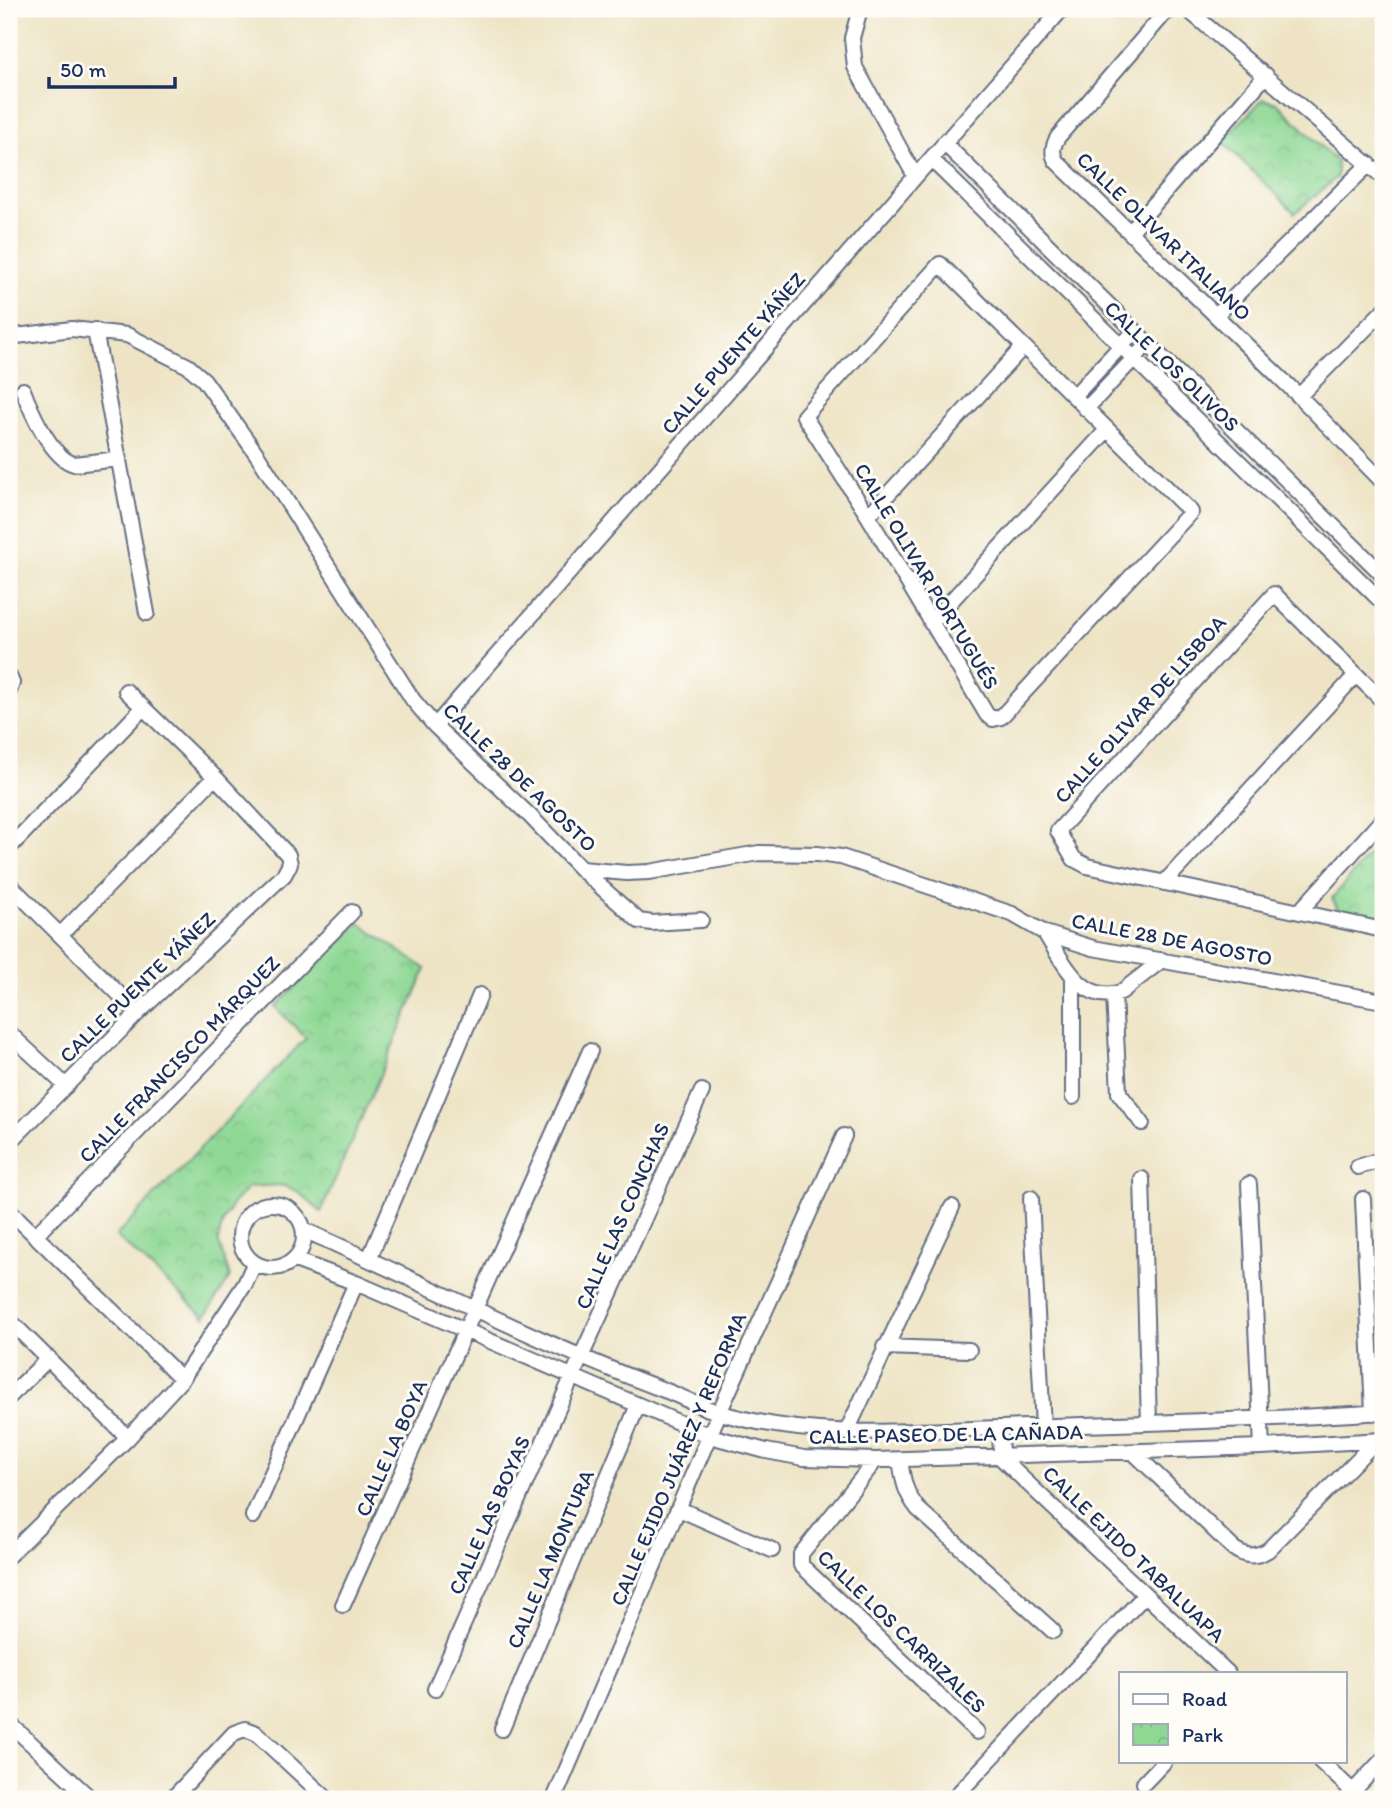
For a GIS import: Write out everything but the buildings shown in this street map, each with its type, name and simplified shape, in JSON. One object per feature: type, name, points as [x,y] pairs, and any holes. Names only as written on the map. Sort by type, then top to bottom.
[{"type":"street","points":[[860,9],[852,38],[855,67],[915,176]]},
{"type":"street","name":"CALLE PUENTE YÁÑEZ","points":[[435,726],[1062,9]]},
{"type":"street","name":"CALLE OLIVAR ITALIANO","points":[[1173,9],[1164,13],[1058,137],[1053,149],[1056,161],[1131,231],[1383,482]]},
{"type":"street","points":[[1187,9],[1383,177]]},
{"type":"street","points":[[1131,231],[1265,75]]},
{"type":"street","name":"CALLE LOS OLIVOS","points":[[944,143],[1383,575]]},
{"type":"street","name":"CALLE LOS OLIVOS","points":[[931,159],[1383,603]]},
{"type":"street","points":[[1216,316],[1369,164]]},
{"type":"street","name":"CALLE OLIVAR PORTUGUÉS","points":[[940,264],[1023,347],[1191,512],[1001,716],[993,719],[987,715],[868,516],[804,416],[940,264]]},
{"type":"street","points":[[1299,396],[1383,311]]},
{"type":"street","name":"CALLE 28 DE AGOSTO","points":[[9,337],[72,329],[127,335],[188,366],[204,380],[270,474],[413,700],[435,726],[530,816],[581,869],[649,872],[759,853],[829,855],[852,859],[1012,914],[1045,933],[1119,954],[1383,1001]]},
{"type":"street","points":[[95,330],[147,613]]},
{"type":"street","points":[[1074,396],[1135,331]]},
{"type":"street","points":[[1086,409],[1148,344]]},
{"type":"street","points":[[868,516],[1023,347]]},
{"type":"street","points":[[23,390],[30,408],[55,450],[67,463],[118,459]]},
{"type":"street","points":[[931,623],[1107,430]]},
{"type":"street","name":"CALLE OLIVAR DE LISBOA","points":[[1383,701],[1273,594],[1058,831],[1074,859],[1080,864],[1383,930]]},
{"type":"street","points":[[1164,883],[1356,675]]},
{"type":"street","points":[[9,676],[12,683],[9,691]]},
{"type":"street","points":[[60,935],[215,777],[126,691]]},
{"type":"street","points":[[9,848],[143,708]]},
{"type":"street","name":"CALLE PUENTE YÁÑEZ","points":[[9,1143],[138,1013],[284,875],[290,860],[288,855],[215,777]]},
{"type":"street","points":[[1299,912],[1383,820]]},
{"type":"street","points":[[581,869],[639,921],[652,923],[701,920]]},
{"type":"street","points":[[9,884],[138,1013]]},
{"type":"street","name":"CALLE FRANCISCO MÁRQUEZ","points":[[35,1236],[352,912]]},
{"type":"street","points":[[1045,933],[1073,977],[1098,994],[1114,995],[1136,983],[1162,960]]},
{"type":"street","points":[[1073,977],[1073,1097]]},
{"type":"street","points":[[369,1259],[480,995]]},
{"type":"street","points":[[1114,995],[1119,1093],[1142,1123]]},
{"type":"street","points":[[9,1032],[65,1086]]},
{"type":"street","name":"CALLE LA BOYA","points":[[343,1605],[590,1051]]},
{"type":"street","name":"CALLE LAS CONCHAS","points":[[581,1358],[702,1091]]},
{"type":"street","name":"CALLE EJIDO JUÁREZ Y REFORMA","points":[[554,1799],[719,1413],[844,1136]]},
{"type":"street","points":[[1358,1167],[1383,1159]]},
{"type":"street","points":[[1142,1179],[1149,1423]]},
{"type":"street","points":[[1249,1184],[1262,1447]]},
{"type":"street","points":[[1031,1198],[1043,1427]]},
{"type":"street","points":[[1363,1199],[1378,1412]]},
{"type":"street","points":[[264,1205],[285,1206],[300,1221],[304,1230],[304,1241],[295,1259],[286,1266],[275,1269],[254,1264],[241,1247],[239,1236],[241,1225],[247,1216],[264,1205]]},
{"type":"street","points":[[846,1433],[884,1347],[952,1207]]},
{"type":"street","points":[[9,1210],[182,1379]]},
{"type":"street","points":[[304,1230],[475,1307]]},
{"type":"street","name":"CALLE PASEO DE LA CAÑADA","points":[[295,1259],[710,1436],[804,1458],[1002,1458],[1380,1440]]},
{"type":"street","points":[[9,1555],[128,1438],[182,1379],[245,1284],[254,1264]]},
{"type":"street","points":[[253,1516],[356,1283]]},
{"type":"street","name":"CALLE PASEO DE LA CAÑADA","points":[[475,1307],[581,1358],[719,1413],[778,1427],[846,1433],[1262,1420],[1378,1412]]},
{"type":"street","points":[[9,1320],[128,1438]]},
{"type":"street","points":[[884,1347],[969,1350]]},
{"type":"street","name":"CALLE LAS BOYAS","points":[[435,1689],[581,1358]]},
{"type":"street","points":[[9,1397],[49,1359]]},
{"type":"street","name":"CALLE LA MONTURA","points":[[502,1729],[638,1405]]},
{"type":"street","points":[[1000,1428],[1002,1458]]},
{"type":"street","points":[[1133,1452],[1233,1548],[1250,1556],[1268,1550],[1380,1440]]},
{"type":"street","name":"CALLE EJIDO TABALUAPA","points":[[1002,1458],[1227,1672]]},
{"type":"street","name":"CALLE LOS CARRIZALES","points":[[876,1460],[801,1555],[801,1565],[977,1732]]},
{"type":"street","points":[[900,1460],[908,1497],[918,1509],[1053,1631]]},
{"type":"street","points":[[679,1508],[772,1550]]},
{"type":"street","points":[[953,1799],[1145,1595]]},
{"type":"street","points":[[9,1723],[91,1799]]},
{"type":"street","points":[[172,1799],[234,1733],[245,1729],[256,1733],[327,1799]]},
{"type":"street","points":[[1321,1762],[1353,1797],[1383,1759]]},
{"type":"street","points":[[1144,1783],[1164,1762]]},
{"type":"green space","points":[[1263,99],[1277,103],[1337,162],[1337,177],[1295,213],[1222,141]]},
{"type":"green space","points":[[1383,838],[1383,922],[1338,909],[1332,898]]},
{"type":"green space","points":[[359,923],[426,969],[321,1212],[297,1191],[281,1185],[249,1187],[233,1203],[223,1221],[218,1240],[230,1277],[205,1317],[116,1236],[306,1038],[275,1007]]}]
